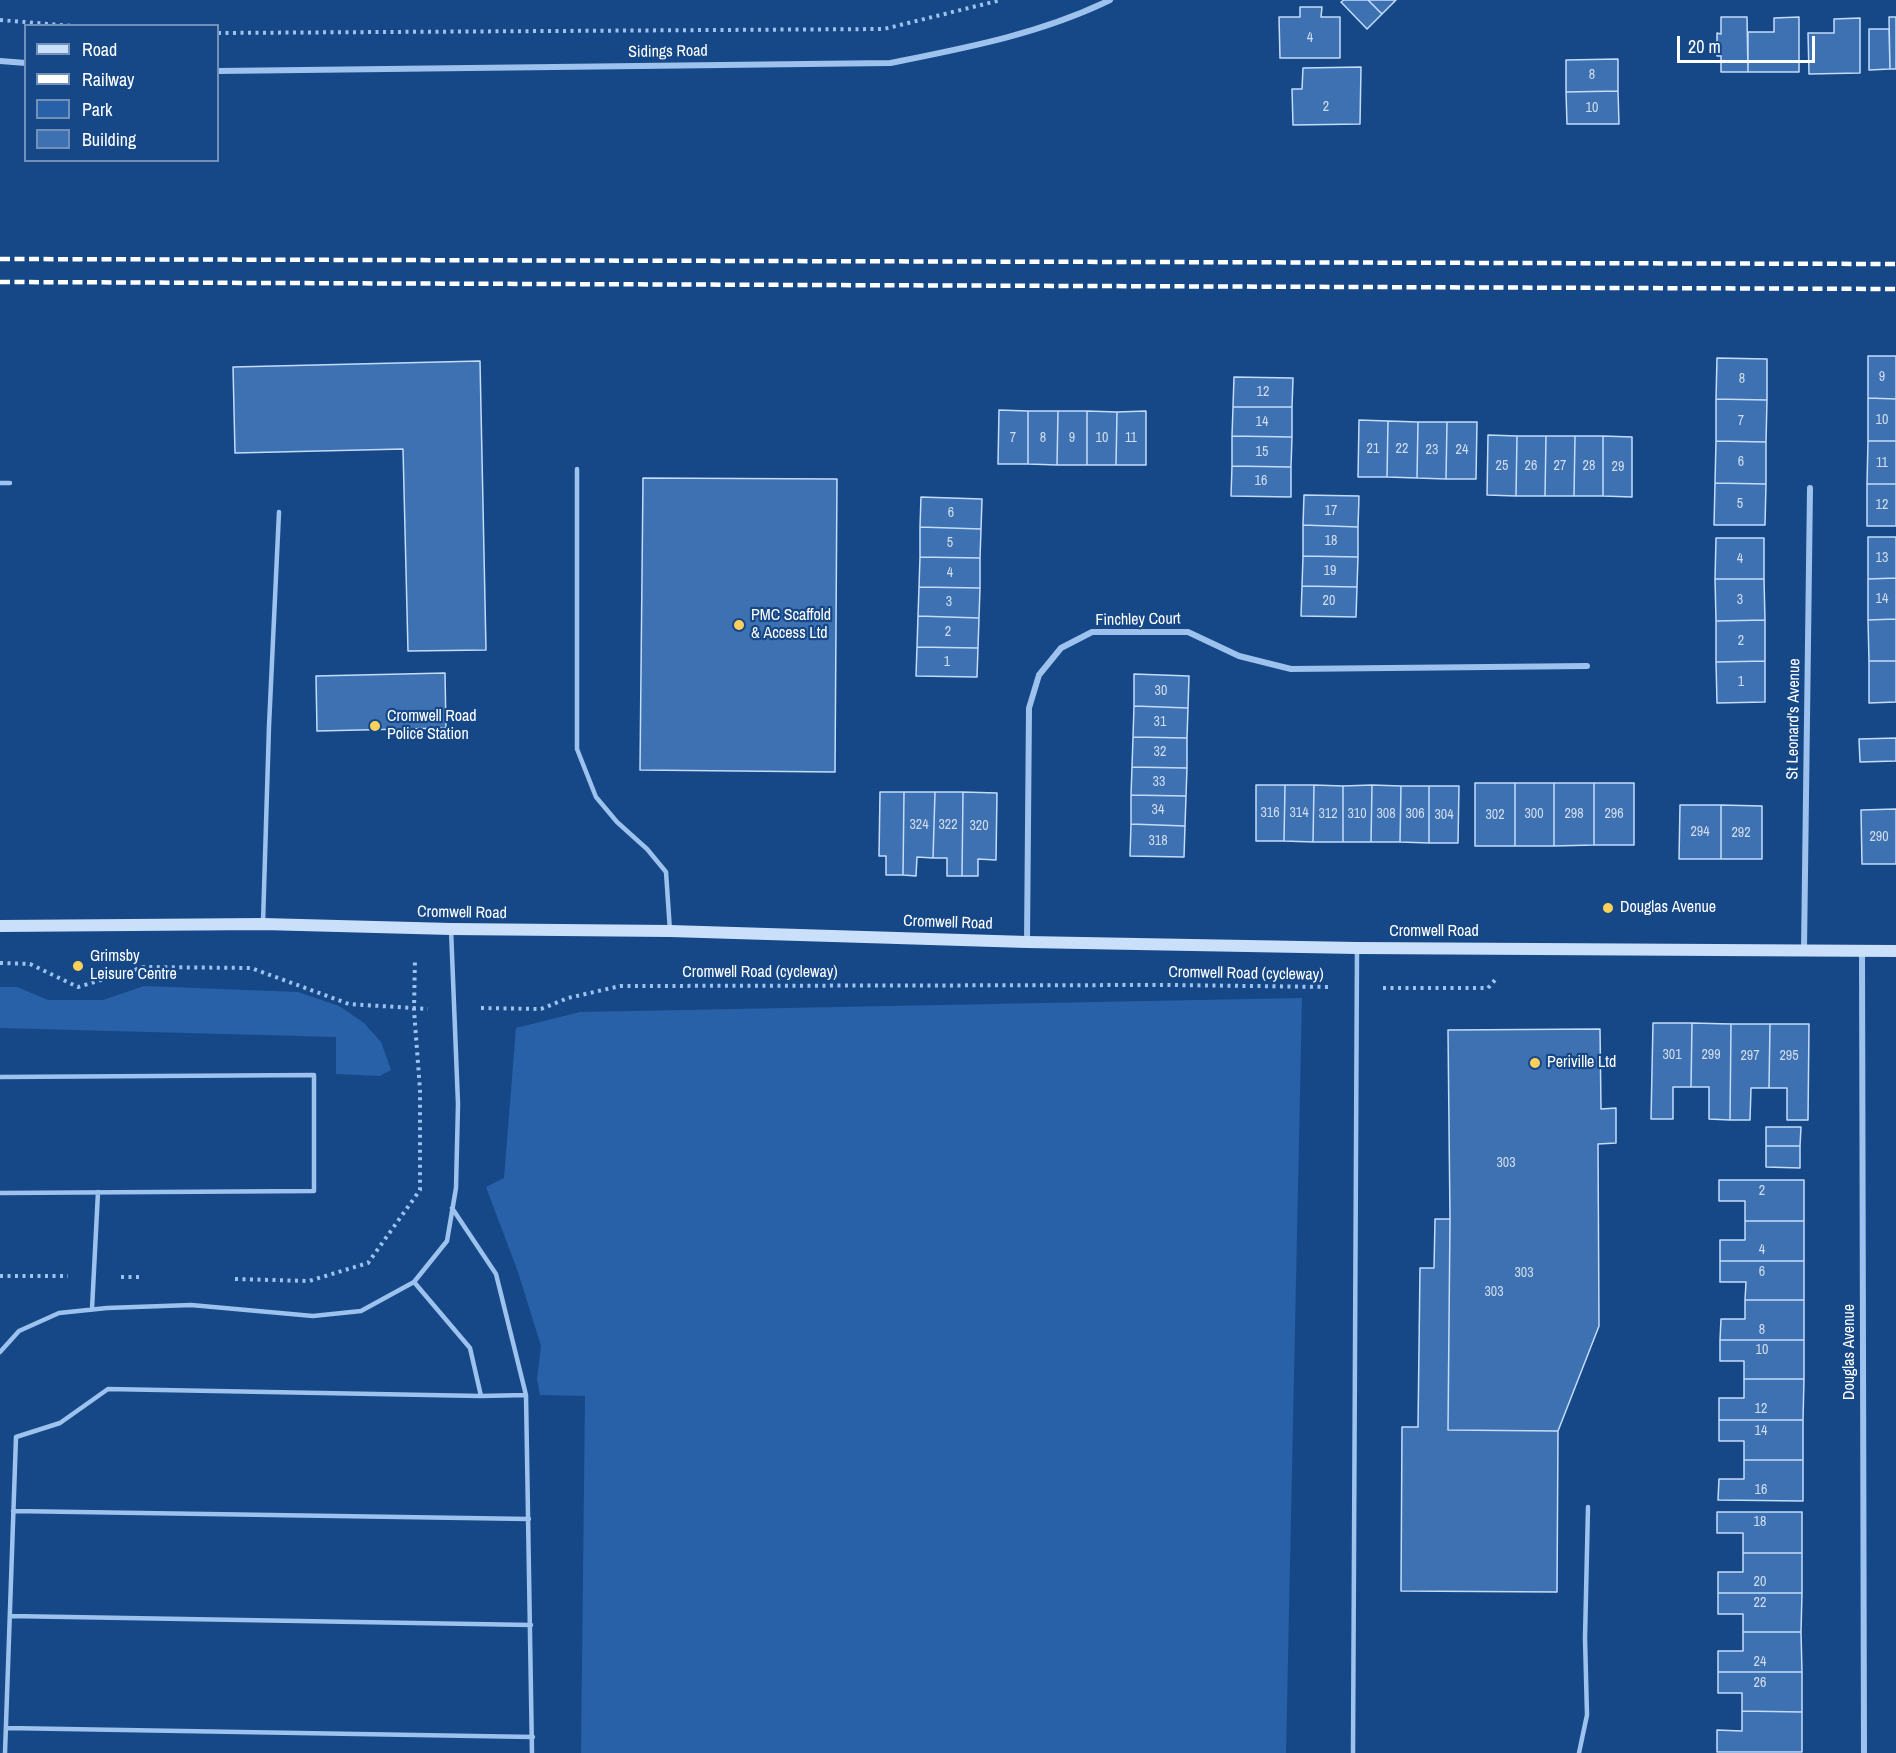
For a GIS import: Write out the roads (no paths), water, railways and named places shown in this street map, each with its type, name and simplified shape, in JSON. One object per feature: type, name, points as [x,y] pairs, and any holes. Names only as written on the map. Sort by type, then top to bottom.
[{"type":"street","name":"Sidings Road","points":[[219,71],[890,63],[988,44],[1081,14],[1110,0]]},
{"type":"street","points":[[0,61],[24,63]]},
{"type":"street","name":"St Leonard's Avenue","points":[[1804,951],[1810,488]]},
{"type":"street","name":"Finchley Court","points":[[1027,942],[1029,708],[1039,675],[1061,648],[1092,632],[1188,632],[1239,656],[1291,669],[1587,666]]},
{"type":"street","name":"Cromwell Road","points":[[0,926],[263,924],[451,930],[670,931],[1027,942],[1357,948],[1896,951]]},
{"type":"street","name":"Douglas Avenue","points":[[1862,952],[1864,1752]]},
{"type":"lane","points":[[577,469],[577,750],[596,798],[617,822],[647,849],[666,872],[670,931]]},
{"type":"lane","points":[[0,483],[10,483]]},
{"type":"lane","points":[[263,924],[279,512]]},
{"type":"lane","points":[[0,1352],[19,1331],[59,1312],[190,1305],[313,1316],[361,1311],[414,1282],[447,1241],[456,1188],[458,1104],[451,930]]},
{"type":"lane","points":[[1353,1753],[1357,948]]},
{"type":"lane","points":[[0,1077],[314,1075],[315,1191],[0,1192]]},
{"type":"lane","points":[[92,1309],[98,1192]]},
{"type":"lane","points":[[452,1208],[496,1274],[526,1395],[532,1753]]},
{"type":"lane","points":[[414,1282],[470,1348],[481,1396]]},
{"type":"lane","points":[[5,1753],[16,1437],[60,1423],[108,1389],[526,1395]]},
{"type":"lane","points":[[1579,1753],[1587,1715],[1585,1638],[1588,1507]]},
{"type":"lane","points":[[13,1511],[529,1519]]},
{"type":"lane","points":[[10,1616],[531,1625]]},
{"type":"lane","points":[[6,1728],[533,1737]]},
{"type":"railway","points":[[0,259],[1896,264]]},
{"type":"railway","points":[[0,282],[1896,289]]},
{"type":"place","name":"PMC Scaffold & Access Ltd","points":[[739,625]]},
{"type":"place","name":"Cromwell Road Police Station","points":[[375,726]]},
{"type":"place","name":"Douglas Avenue","points":[[1608,908]]},
{"type":"place","name":"Grimsby Leisure Centre","points":[[78,966]]},
{"type":"place","name":"Periville Ltd","points":[[1535,1063]]}]
